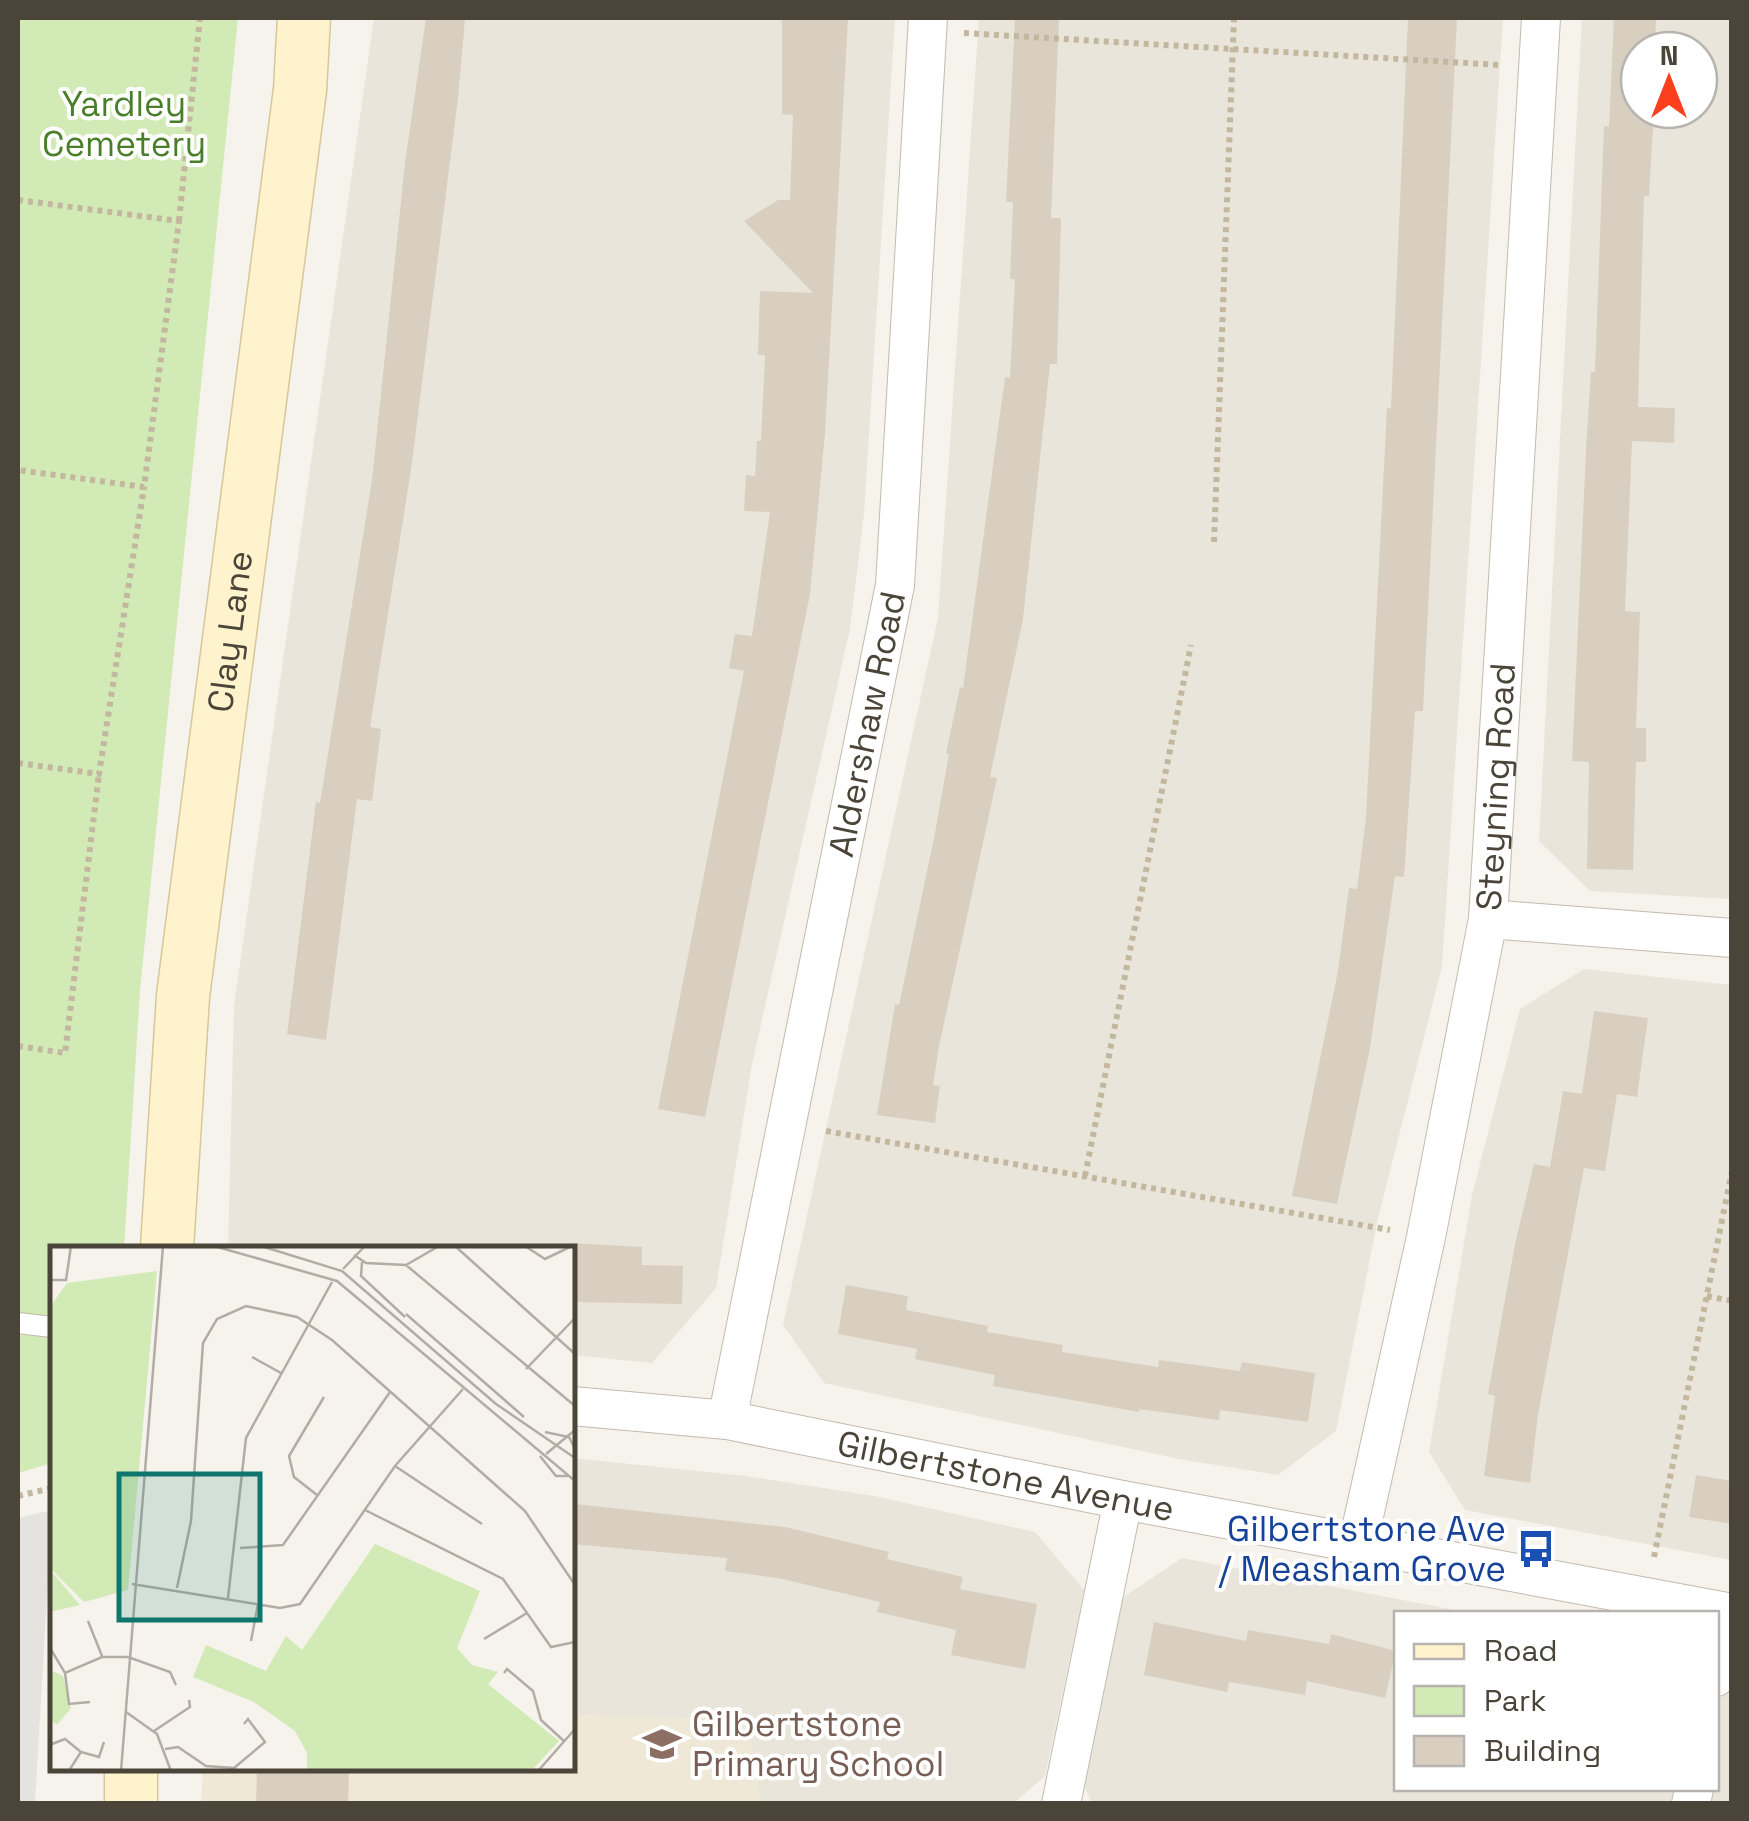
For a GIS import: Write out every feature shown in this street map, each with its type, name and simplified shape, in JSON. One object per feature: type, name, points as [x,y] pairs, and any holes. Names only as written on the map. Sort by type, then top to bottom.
[{"type":"street","name":"Clay Lane","points":[[167,1246],[184,996],[300,90],[304,18]]},
{"type":"street","name":"Steyning Road","points":[[1358,1542],[1426,1237],[1488,919],[1541,18]]},
{"type":"street","name":"Aldershaw Road","points":[[727,1420],[895,585],[928,24]]},
{"type":"street","points":[[1488,919],[1732,938]]},
{"type":"street","name":"Gilbertstone Avenue","points":[[575,1406],[727,1420],[1123,1500],[1730,1612]]},
{"type":"street","points":[[1061,1804],[1123,1500]]},
{"type":"street","points":[[1719,1663],[1730,1612]]},
{"type":"street","points":[[130,1804],[131,1771]]},
{"type":"lane","points":[[18,1322],[50,1327]]},
{"type":"path","points":[[18,1046],[65,1053],[99,774],[144,487],[200,18]]},
{"type":"path","points":[[1214,542],[1234,18]]},
{"type":"path","points":[[928,24],[1233,50],[1537,68]]},
{"type":"path","points":[[18,200],[178,221]]},
{"type":"path","points":[[18,470],[144,487]]},
{"type":"path","points":[[1084,1176],[1191,645]]},
{"type":"path","points":[[18,763],[99,774]]},
{"type":"path","points":[[787,1124],[1426,1237]]},
{"type":"path","points":[[1646,1596],[1732,1171]]},
{"type":"path","points":[[1707,1296],[1732,1301]]},
{"type":"path","points":[[18,1496],[50,1488]]},
{"type":"shaded area","points":[[374,18],[895,18],[864,514],[850,629],[752,1064],[716,1288],[652,1363],[575,1355],[575,1246],[228,1246],[234,1006]]},
{"type":"shaded area","points":[[979,18],[1503,18],[1442,967],[1378,1218],[1336,1431],[1278,1475],[1179,1459],[824,1383],[783,1325],[938,618]]},
{"type":"shaded area","points":[[1582,18],[1731,18],[1731,899],[1590,891],[1539,841]]},
{"type":"shaded area","points":[[1584,969],[1731,985],[1731,1560],[1465,1510],[1429,1452],[1472,1195],[1520,1009]]},
{"type":"shaded area","points":[[575,1458],[746,1476],[875,1496],[1035,1532],[1084,1590],[1045,1776],[1014,1803],[760,1803],[748,1720],[575,1715]]},
{"type":"shaded area","points":[[50,1510],[35,1803],[18,1803],[18,1518]]},
{"type":"shaded area","points":[[1182,1558],[1460,1611],[1394,1611],[1394,1791],[1719,1791],[1719,1660],[1731,1663],[1731,1803],[1092,1804],[1082,1781],[1116,1602]]},
{"type":"shaded area","name":"Gilbertstone Primary School","points":[[575,1715],[748,1720],[760,1803],[201,1804],[203,1771],[575,1771]]},
{"type":"green space","name":"Yardley Cemetery","points":[[18,18],[238,18],[140,990],[124,1246],[50,1246],[50,1464],[18,1473]]},
{"type":"building","points":[[426,18],[465,20],[458,98],[411,470],[370,727],[381,729],[372,801],[357,799],[326,1040],[287,1034],[316,802],[320,803],[372,480],[405,163]]},
{"type":"building","points":[[782,18],[848,18],[825,433],[810,594],[705,1117],[658,1109],[744,671],[729,668],[735,634],[752,636],[770,512],[744,511],[746,475],[755,476],[757,441],[761,441],[765,355],[758,355],[760,291],[813,293],[744,221],[778,200],[790,200],[793,115],[782,114]]},
{"type":"building","points":[[1015,18],[1059,18],[1051,218],[1061,218],[1057,364],[1050,364],[1023,619],[990,777],[997,778],[939,1046],[933,1085],[940,1086],[935,1123],[877,1115],[895,1004],[899,1005],[935,833],[949,754],[946,753],[960,687],[963,688],[1005,377],[1010,378],[1015,279],[1010,279],[1013,202],[1006,202]]},
{"type":"building","points":[[1408,18],[1457,18],[1423,711],[1415,711],[1404,877],[1395,876],[1370,1048],[1337,1204],[1292,1196],[1338,971],[1349,888],[1357,889],[1366,817],[1387,408],[1391,408]]},
{"type":"building","points":[[1614,18],[1656,18],[1656,30],[1619,30],[1619,130],[1653,130],[1649,196],[1644,196],[1638,407],[1675,408],[1674,443],[1632,441],[1625,611],[1640,612],[1636,728],[1646,728],[1646,762],[1636,762],[1633,870],[1587,869],[1589,762],[1572,761],[1586,450],[1591,372],[1595,372],[1604,126],[1609,127]]},
{"type":"building","points":[[1594,1011],[1648,1018],[1637,1097],[1617,1094],[1605,1171],[1584,1168],[1538,1414],[1530,1483],[1484,1476],[1495,1396],[1488,1394],[1515,1244],[1534,1164],[1550,1167],[1563,1091],[1582,1094]]},
{"type":"building","points":[[572,1246],[642,1247],[642,1265],[683,1266],[682,1304],[575,1302]]},
{"type":"building","points":[[846,1285],[908,1296],[906,1310],[988,1326],[987,1332],[1063,1345],[1062,1352],[1158,1367],[1159,1360],[1240,1371],[1242,1362],[1315,1373],[1308,1422],[1220,1410],[1219,1420],[1139,1412],[993,1386],[995,1375],[915,1359],[917,1349],[838,1334]]},
{"type":"building","points":[[1696,1475],[1732,1481],[1732,1524],[1689,1517]]},
{"type":"building","points":[[575,1504],[785,1527],[889,1552],[887,1559],[963,1577],[960,1589],[1037,1604],[1025,1669],[951,1655],[956,1630],[877,1612],[880,1602],[778,1578],[725,1571],[727,1558],[575,1544]]},
{"type":"building","points":[[1154,1622],[1246,1641],[1248,1630],[1329,1644],[1331,1634],[1394,1650],[1385,1698],[1307,1681],[1305,1695],[1229,1682],[1227,1692],[1144,1675]]},
{"type":"building","points":[[257,1771],[349,1771],[348,1804],[256,1804]]},
{"type":"place","name":"Gilbertstone Ave / Measham Grove","points":[[1536,1549]]},
{"type":"place","name":"Gilbertstone Primary School","points":[[662,1744]]}]
